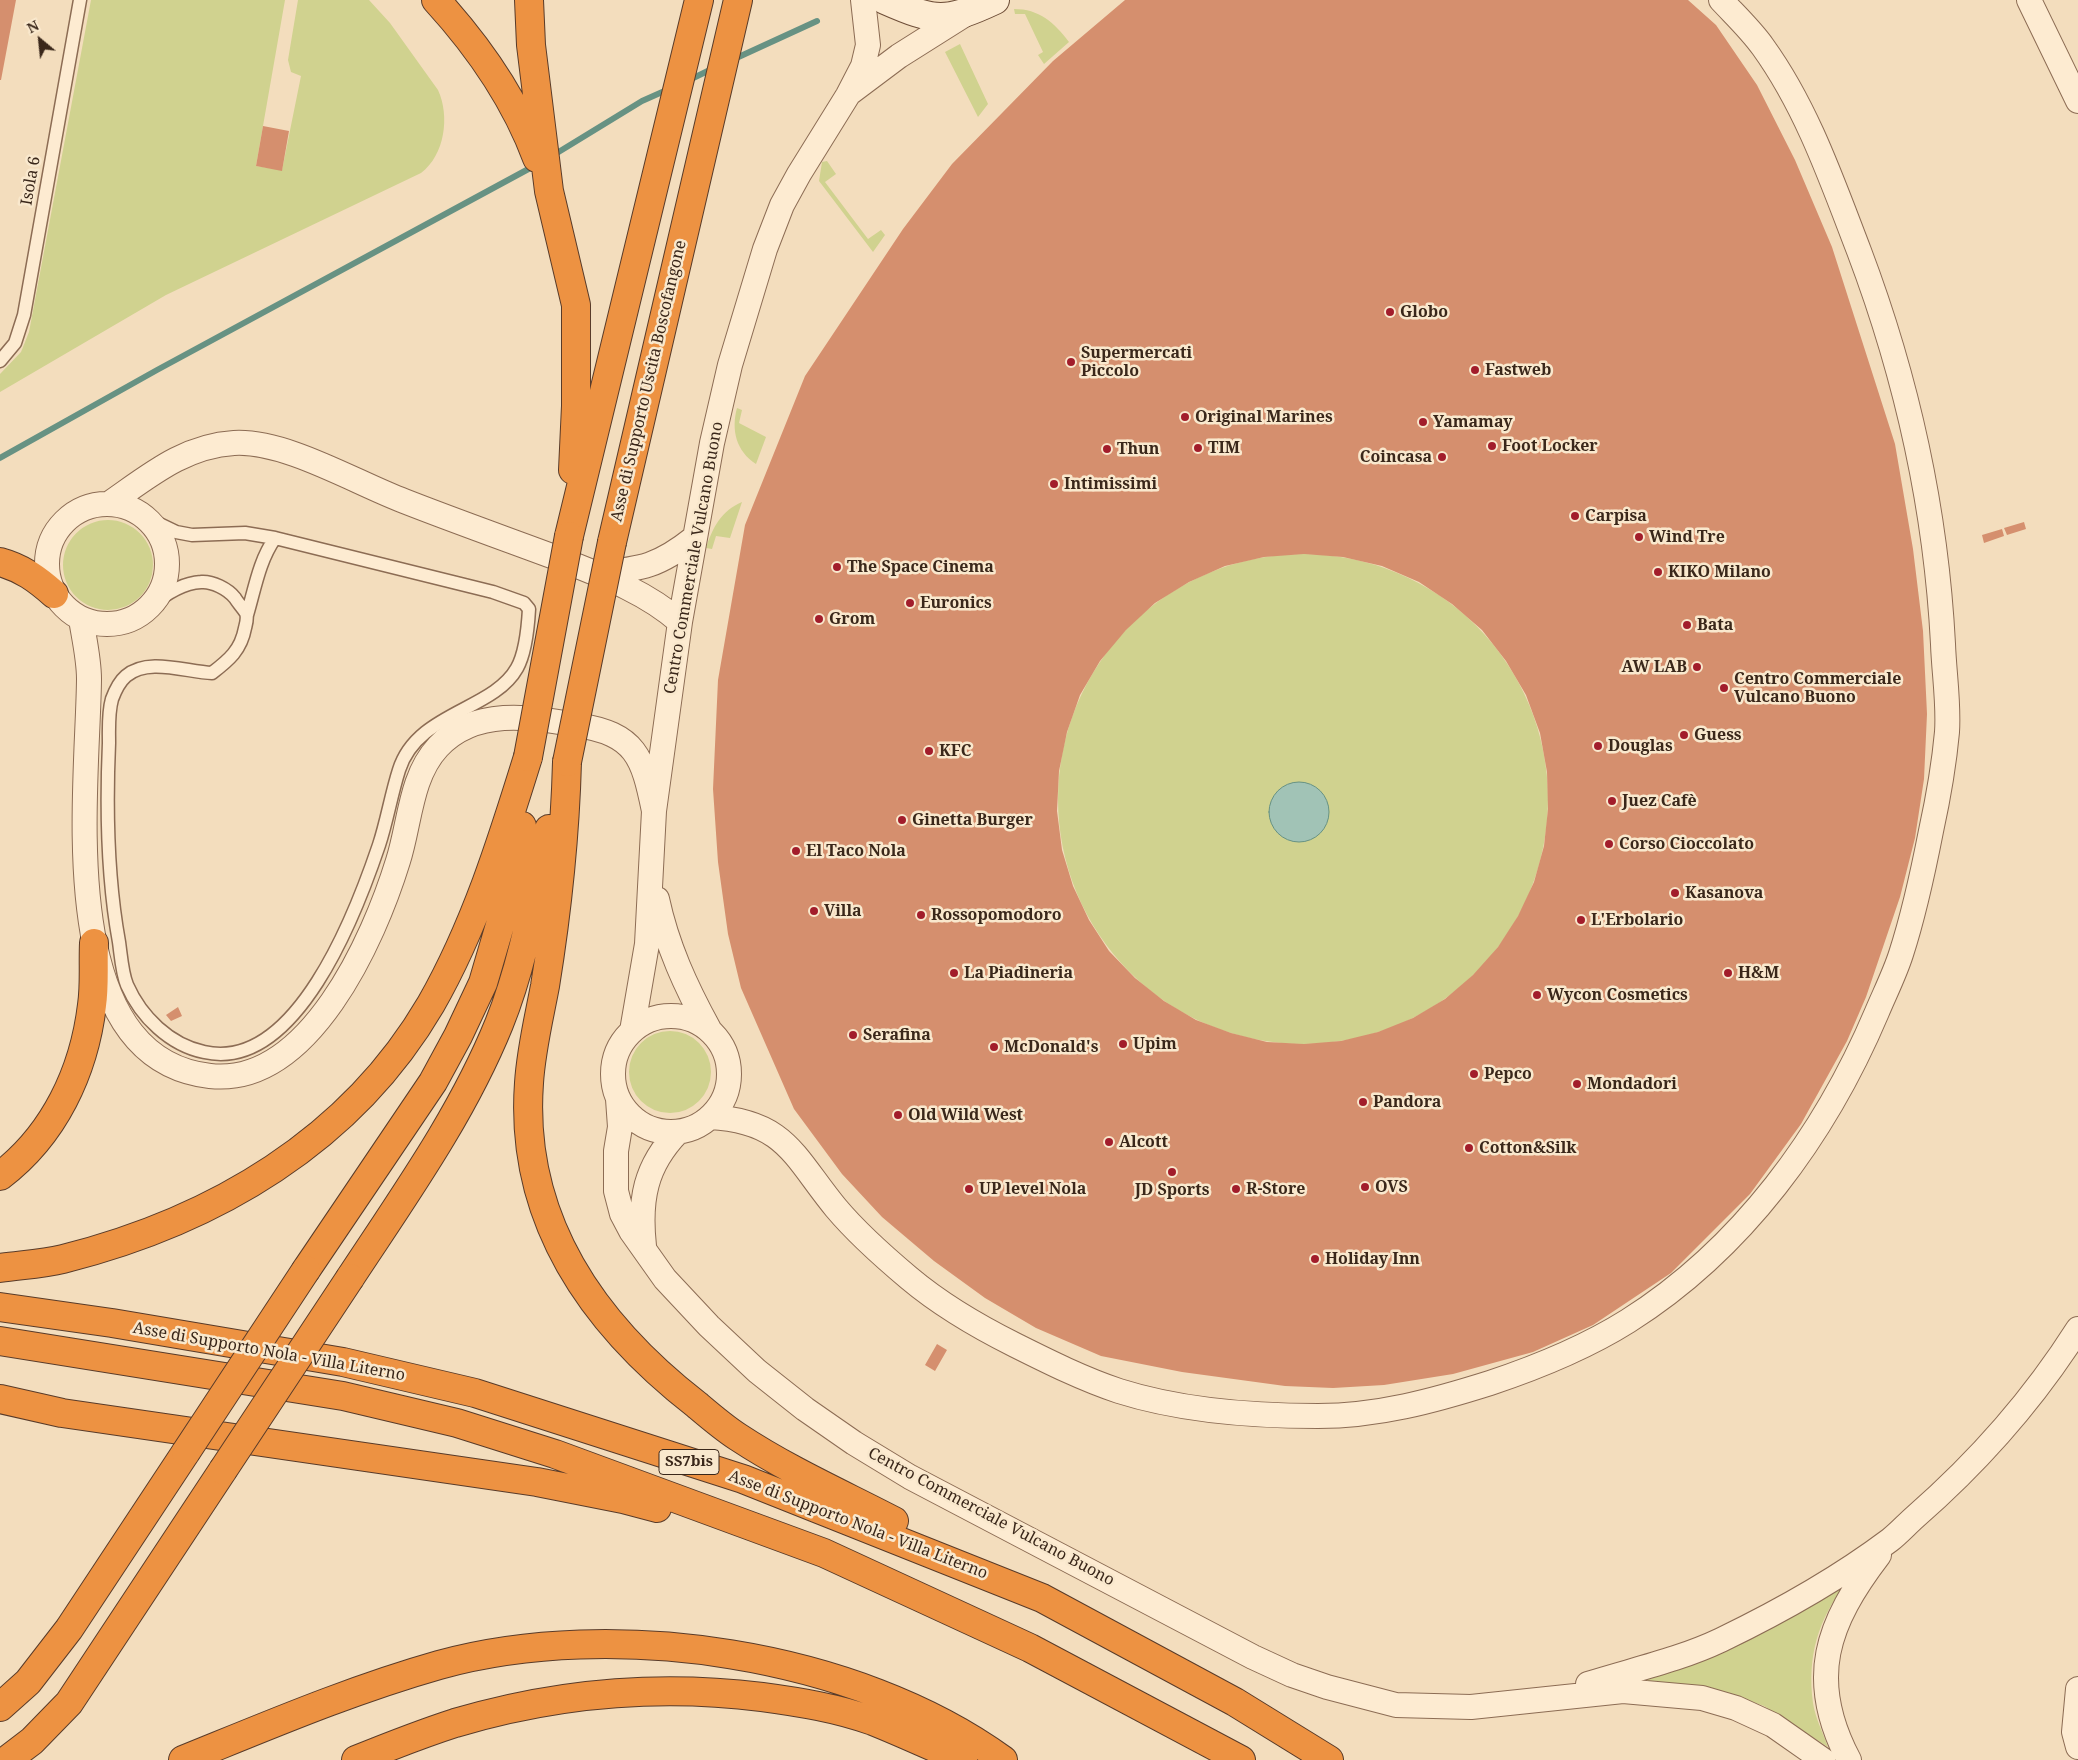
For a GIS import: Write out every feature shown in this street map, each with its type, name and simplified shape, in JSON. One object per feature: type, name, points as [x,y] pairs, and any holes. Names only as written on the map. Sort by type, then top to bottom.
[{"type":"highway","points":[[436,0],[534,125]]},
{"type":"highway","points":[[529,0],[534,125],[576,305],[576,406],[569,536]]},
{"type":"highway","points":[[0,1707],[28,1682],[69,1629],[306,1270],[433,1082],[458,1036],[483,983],[500,924],[522,828],[528,757],[569,536],[698,0]]},
{"type":"highway","name":"Asse di Supporto Uscita Boscofangone","points":[[567,762],[612,542],[738,0]]},
{"type":"highway","points":[[0,562],[12,565],[32,575],[54,594]]},
{"type":"highway","points":[[0,1268],[61,1259],[134,1238],[184,1218],[236,1193],[285,1163],[330,1127],[373,1083],[399,1051],[431,1004],[460,946],[491,872],[528,757]]},
{"type":"highway","points":[[7,1760],[32,1741],[69,1704],[431,1156],[458,1109],[499,1024],[518,970],[551,822],[567,762]]},
{"type":"highway","points":[[567,762],[566,825],[545,985],[535,1032],[529,1085],[530,1132],[542,1199],[557,1241],[586,1293],[622,1338],[666,1381],[736,1436],[805,1478],[1042,1598]]},
{"type":"highway","points":[[0,1176],[20,1161],[47,1129],[71,1088],[84,1048],[92,1005],[94,944]]},
{"type":"highway","name":"Asse di Supporto Nola - Villa Literno","points":[[0,1307],[343,1362],[475,1393],[743,1479],[1042,1598],[1234,1702],[1329,1760]]},
{"type":"highway","name":"Asse di Supporto Nola - Villa Literno","points":[[0,1341],[343,1396],[457,1423],[555,1454],[824,1553],[1030,1648],[1241,1760]]},
{"type":"highway","points":[[0,1399],[62,1413],[537,1482],[623,1499],[824,1553]]},
{"type":"highway","points":[[0,1416],[62,1413]]},
{"type":"highway","points":[[183,1760],[355,1692],[440,1665],[524,1648],[577,1644],[695,1648],[767,1662],[833,1679],[897,1702],[973,1738],[1003,1760]]},
{"type":"highway","points":[[356,1760],[455,1723],[511,1708],[572,1697],[625,1691],[684,1690],[806,1703],[872,1721],[963,1760]]},
{"type":"street","name":"Centro Commerciale Vulcano Buono","points":[[632,1031],[647,944],[654,811],[680,622],[694,538],[730,364],[765,249],[782,206],[799,174],[848,95],[863,66],[868,45],[863,0]]},
{"type":"street","points":[[885,0],[913,12],[935,18],[964,15]]},
{"type":"street","points":[[848,95],[899,56],[964,15],[996,0]]},
{"type":"street","points":[[710,1117],[746,1122],[768,1131],[785,1142],[840,1213],[909,1279],[947,1308],[987,1331],[1079,1376],[1125,1393],[1220,1411],[1315,1416],[1366,1414],[1412,1406],[1537,1368],[1627,1322],[1689,1275],[1745,1223],[1779,1184],[1820,1124],[1867,1036],[1901,955],[1921,883],[1931,834],[1944,756],[1947,718],[1939,571],[1934,536],[1913,424],[1889,337],[1837,192],[1797,100],[1760,42],[1721,0]]},
{"type":"street","points":[[2028,0],[2078,101]]},
{"type":"street","points":[[110,503],[160,467],[181,456],[201,449],[234,443],[263,446],[298,456],[403,500],[597,574],[664,607],[680,622]]},
{"type":"street","points":[[110,503],[131,508],[149,519],[161,535],[167,553],[168,573],[161,592],[150,608],[134,618],[117,624],[98,624],[80,618],[66,608],[54,594],[48,577],[46,558],[51,540],[60,525],[74,512],[91,505],[110,503]]},
{"type":"street","points":[[597,574],[638,569],[657,563],[694,538]]},
{"type":"street","points":[[80,618],[89,676],[85,775],[85,836],[94,944],[109,998],[125,1024],[139,1043],[159,1058],[182,1069],[209,1076],[239,1076],[267,1067],[292,1050],[313,1030],[355,964],[384,902],[399,860],[417,785],[426,764],[439,745],[460,732],[480,722],[509,716],[527,716],[599,728],[616,735],[628,743],[637,754],[650,789],[654,811]]},
{"type":"street","name":"Centro Commerciale Vulcano Buono","points":[[618,1099],[628,1114],[643,1125],[660,1131],[678,1132],[695,1127],[710,1117],[722,1102],[729,1083],[729,1063],[722,1044],[709,1029],[675,961],[662,925],[652,877]]},
{"type":"street","name":"Centro Commerciale Vulcano Buono","points":[[709,1029],[695,1020],[678,1016],[662,1016],[646,1021],[632,1031],[620,1045],[613,1063],[613,1081],[618,1099],[620,1127],[614,1171],[616,1191],[622,1214],[645,1253],[709,1326],[757,1370],[854,1443],[956,1502],[1076,1562],[1253,1657],[1292,1675],[1327,1687],[1396,1705],[1471,1707],[1512,1704],[1549,1698]]},
{"type":"street","points":[[645,1253],[641,1220],[644,1192],[653,1166],[678,1132]]},
{"type":"street","points":[[1549,1698],[1681,1656],[1720,1640],[1815,1589],[1891,1540],[1951,1486],[2001,1432],[2041,1384],[2078,1329]]},
{"type":"street","points":[[1849,1760],[1836,1737],[1827,1706],[1825,1680],[1831,1638],[1845,1602],[1891,1540]]},
{"type":"street","points":[[2078,1689],[2074,1732],[2078,1747]]},
{"type":"street","points":[[1549,1698],[1623,1691],[1702,1698],[1736,1708],[1773,1725],[1823,1760]]},
{"type":"lane","name":"Isola 6","points":[[0,361],[15,343],[24,315],[80,0]]},
{"type":"lane","points":[[149,519],[176,532],[192,535],[244,533],[275,538],[493,592],[524,603],[529,609],[521,660],[511,677],[496,691],[452,714],[419,738],[406,754],[399,769],[379,844],[338,948],[291,1019],[267,1039],[238,1051],[215,1055],[186,1048],[165,1034],[142,1009],[126,984],[115,922],[108,857],[106,801],[111,702],[117,686],[127,675],[138,670],[154,666],[212,673],[231,659],[242,642],[259,570],[267,550],[275,538]]},
{"type":"lane","points":[[150,608],[164,595],[182,587],[201,582],[216,585],[231,593],[247,615]]},
{"type":"green space","points":[[91,0],[285,0],[256,166],[282,170],[301,76],[291,72],[288,60],[298,0],[369,0],[390,23],[438,90],[444,111],[443,134],[435,156],[421,173],[166,295],[0,392],[0,374],[21,352],[29,332]]},
{"type":"green space","points":[[1014,9],[1031,11],[1045,18],[1058,28],[1069,42],[1044,64],[1038,55],[1043,52],[1025,14],[1015,14]]},
{"type":"green space","points":[[960,44],[988,104],[978,117],[945,52]]},
{"type":"green space","points":[[827,161],[836,174],[825,182],[868,239],[881,230],[885,235],[873,252],[819,181],[822,162]]},
{"type":"green space","points":[[737,408],[742,410],[739,423],[766,437],[756,464],[744,453],[737,439],[735,416]]},
{"type":"green space","points":[[742,502],[730,538],[716,536],[712,549],[706,548],[719,520],[728,510]]},
{"type":"green space","points":[[108,520],[125,523],[140,533],[150,548],[153,565],[150,582],[140,597],[125,607],[108,610],[91,607],[76,597],[66,582],[63,565],[66,548],[76,533],[91,523]]},
{"type":"green space","points":[[1303,554],[1351,559],[1397,573],[1439,595],[1476,626],[1507,663],[1529,705],[1543,751],[1548,799],[1543,847],[1529,893],[1507,935],[1476,972],[1439,1003],[1397,1025],[1351,1039],[1303,1044],[1255,1039],[1209,1025],[1167,1003],[1130,972],[1099,935],[1077,893],[1063,847],[1058,799],[1063,751],[1077,705],[1099,663],[1130,626],[1167,595],[1209,573],[1255,559]]},
{"type":"green space","points":[[670,1031],[686,1034],[699,1043],[708,1056],[711,1072],[708,1088],[699,1101],[686,1110],[670,1113],[654,1110],[641,1101],[632,1088],[629,1072],[632,1056],[641,1043],[654,1034]]},
{"type":"green space","points":[[1846,1583],[1828,1611],[1813,1654],[1813,1703],[1828,1747],[1764,1706],[1728,1693],[1633,1680]]},
{"type":"shaded area","points":[[1299,782],[1316,787],[1324,795],[1329,812],[1324,829],[1316,837],[1299,842],[1282,837],[1274,829],[1269,812],[1274,795],[1282,787]]},
{"type":"building","points":[[0,0],[16,0],[1,80],[0,80]]},
{"type":"building","name":"Centro Commerciale Vulcano Buono","points":[[1125,0],[1688,0],[1716,25],[1757,85],[1795,160],[1832,247],[1895,444],[1913,549],[1923,631],[1927,714],[1924,779],[1915,838],[1900,897],[1866,997],[1847,1041],[1801,1124],[1750,1194],[1671,1273],[1593,1325],[1533,1352],[1453,1374],[1384,1385],[1333,1388],[1285,1386],[1182,1372],[1101,1356],[1036,1328],[985,1298],[934,1261],[882,1217],[842,1174],[794,1109],[741,988],[728,934],[718,862],[713,789],[718,680],[745,525],[805,376],[903,229],[952,164],[1053,61]],"holes":[[[1304,554],[1343,557],[1382,566],[1419,582],[1452,604],[1482,630],[1506,661],[1526,695],[1540,733],[1547,772],[1548,809],[1544,846],[1534,882],[1518,916],[1498,947],[1473,975],[1445,999],[1413,1018],[1378,1032],[1341,1041],[1304,1044],[1267,1042],[1231,1033],[1196,1020],[1164,1001],[1135,978],[1109,951],[1089,920],[1073,886],[1062,850],[1057,811],[1059,771],[1067,732],[1080,695],[1100,661],[1126,630],[1155,603],[1189,582],[1225,566],[1264,557]]]},
{"type":"building","points":[[263,126],[289,131],[282,171],[256,166]]},
{"type":"building","points":[[2024,522],[2026,529],[2007,535],[2004,528]]},
{"type":"building","points":[[2002,529],[2004,536],[1984,543],[1982,535]]},
{"type":"building","points":[[178,1007],[182,1016],[171,1021],[166,1015]]},
{"type":"building","points":[[937,1344],[947,1350],[935,1371],[925,1365]]},
{"type":"waterway","points":[[732,60],[817,21]]},
{"type":"waterway","points":[[687,81],[714,68]]},
{"type":"waterway","points":[[552,156],[642,101],[669,89]]},
{"type":"waterway","points":[[0,458],[157,370],[534,166]]},
{"type":"place","name":"Globo","points":[[1390,312]]},
{"type":"place","name":"Supermercati Piccolo","points":[[1071,362]]},
{"type":"place","name":"Fastweb","points":[[1475,370]]},
{"type":"place","name":"Original Marines","points":[[1185,417]]},
{"type":"place","name":"Yamamay","points":[[1423,422]]},
{"type":"place","name":"Foot Locker","points":[[1492,446]]},
{"type":"place","name":"TIM","points":[[1198,448]]},
{"type":"place","name":"Thun","points":[[1107,449]]},
{"type":"place","name":"Coincasa","points":[[1442,457]]},
{"type":"place","name":"Intimissimi","points":[[1054,484]]},
{"type":"place","name":"Carpisa","points":[[1575,516]]},
{"type":"place","name":"Wind Tre","points":[[1639,537]]},
{"type":"place","name":"The Space Cinema","points":[[837,567]]},
{"type":"place","name":"KIKO Milano","points":[[1658,572]]},
{"type":"place","name":"Euronics","points":[[910,603]]},
{"type":"place","name":"Grom","points":[[819,619]]},
{"type":"place","name":"Bata","points":[[1687,625]]},
{"type":"place","name":"AW LAB","points":[[1697,667]]},
{"type":"place","name":"Centro Commerciale Vulcano Buono","points":[[1724,688]]},
{"type":"place","name":"Guess","points":[[1684,735]]},
{"type":"place","name":"Douglas","points":[[1598,746]]},
{"type":"place","name":"KFC","points":[[929,751]]},
{"type":"place","name":"Juez Cafè","points":[[1612,801]]},
{"type":"place","name":"Ginetta Burger","points":[[902,820]]},
{"type":"place","name":"Corso Cioccolato","points":[[1609,844]]},
{"type":"place","name":"El Taco Nola","points":[[796,851]]},
{"type":"place","name":"Kasanova","points":[[1675,893]]},
{"type":"place","name":"Villa","points":[[814,911]]},
{"type":"place","name":"Rossopomodoro","points":[[921,915]]},
{"type":"place","name":"L'Erbolario","points":[[1581,920]]},
{"type":"place","name":"La Piadineria","points":[[954,973]]},
{"type":"place","name":"H&M","points":[[1728,973]]},
{"type":"place","name":"Wycon Cosmetics","points":[[1537,995]]},
{"type":"place","name":"Serafina","points":[[853,1035]]},
{"type":"place","name":"Upim","points":[[1123,1044]]},
{"type":"place","name":"McDonald's","points":[[994,1047]]},
{"type":"place","name":"Pepco","points":[[1474,1074]]},
{"type":"place","name":"Mondadori","points":[[1577,1084]]},
{"type":"place","name":"Pandora","points":[[1363,1102]]},
{"type":"place","name":"Old Wild West","points":[[898,1115]]},
{"type":"place","name":"Alcott","points":[[1109,1142]]},
{"type":"place","name":"Cotton&Silk","points":[[1469,1148]]},
{"type":"place","name":"JD Sports","points":[[1172,1172]]},
{"type":"place","name":"OVS","points":[[1365,1187]]},
{"type":"place","name":"UP level Nola","points":[[969,1189]]},
{"type":"place","name":"R-Store","points":[[1236,1189]]},
{"type":"place","name":"Holiday Inn","points":[[1315,1259]]}]
